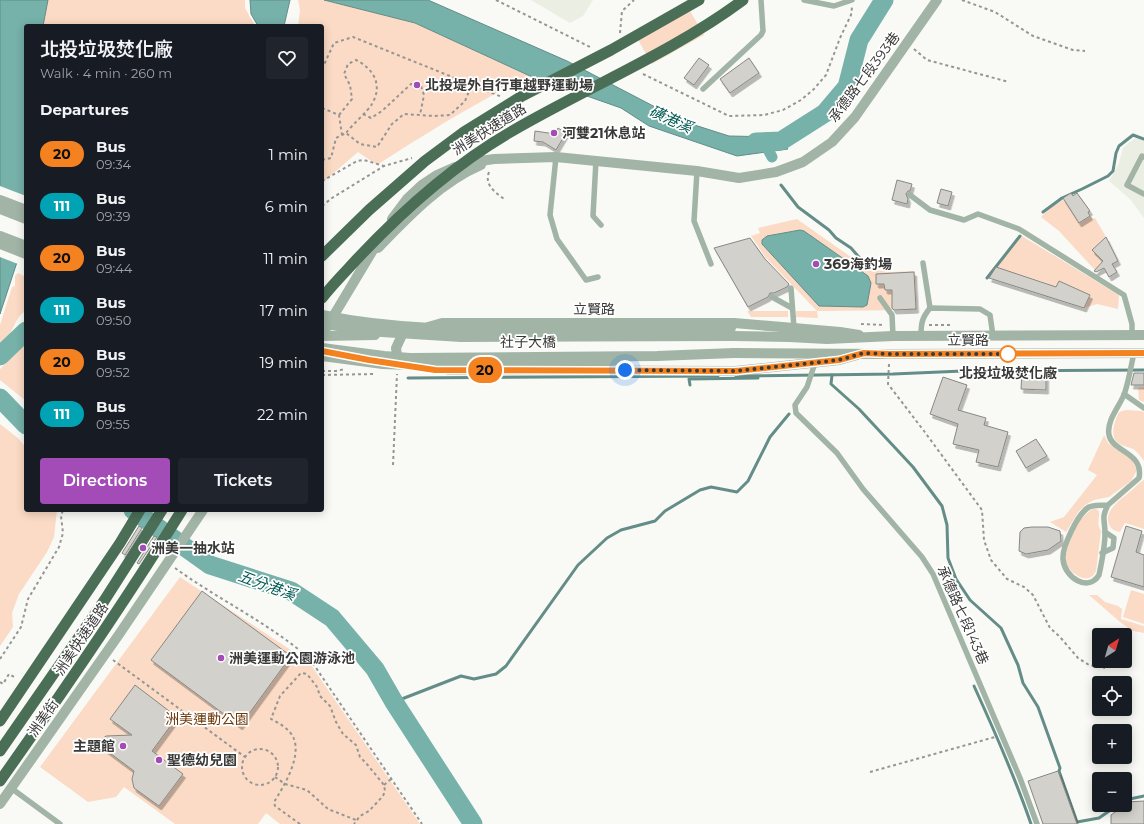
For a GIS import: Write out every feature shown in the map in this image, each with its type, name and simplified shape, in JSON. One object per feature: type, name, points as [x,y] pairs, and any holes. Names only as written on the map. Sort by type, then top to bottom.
[{"type":"highway","name":"洲美快速道路","points":[[324,254],[374,205],[426,161],[464,132],[522,96],[611,50],[699,0]]},
{"type":"highway","name":"洲美快速道路","points":[[324,296],[369,246],[409,206],[455,169],[513,130],[671,47],[743,0]]},
{"type":"highway","name":"洲美快速道路","points":[[0,721],[120,543],[139,512]]},
{"type":"highway","points":[[0,751],[104,601],[161,512]]},
{"type":"highway","name":"洲美快速道路","points":[[0,781],[140,578],[181,512]]},
{"type":"street","name":"承德路七段393巷","points":[[324,333],[402,205],[422,185],[437,175],[455,167],[474,162],[494,159],[556,157],[697,171],[739,178],[776,172],[803,162],[832,142],[855,117],[937,0]]},
{"type":"street","name":"承德路七段393巷","points":[[368,259],[394,232],[436,193],[471,169],[494,159]]},
{"type":"street","points":[[0,200],[24,209]]},
{"type":"street","points":[[0,209],[24,218]]},
{"type":"street","points":[[0,236],[24,245]]},
{"type":"street","points":[[0,244],[24,253]]},
{"type":"street","points":[[324,314],[339,318],[415,327],[461,330],[732,332]]},
{"type":"street","name":"社子大橋","points":[[324,323],[366,330],[461,337],[732,332]]},
{"type":"street","name":"立賢路","points":[[324,336],[402,335],[442,323],[734,323],[840,332],[866,337]]},
{"type":"street","name":"立賢路","points":[[732,332],[826,339],[893,336],[1144,335]]},
{"type":"street","points":[[398,363],[396,348],[402,335]]},
{"type":"street","points":[[983,354],[988,336]]},
{"type":"street","name":"社子大橋","points":[[324,348],[410,358],[657,356],[734,352]]},
{"type":"street","name":"立賢路","points":[[324,351],[435,370],[736,371],[839,360],[864,353]]},
{"type":"street","name":"立賢路","points":[[734,352],[808,354],[1139,353]]},
{"type":"street","points":[[324,356],[383,364],[409,365],[581,364],[657,356]]},
{"type":"street","name":"洲美街","points":[[0,804],[105,654],[173,562],[192,526],[202,512]]},
{"type":"lane","points":[[703,89],[763,31],[761,0]]},
{"type":"lane","points":[[804,0],[834,6],[852,0]]},
{"type":"lane","points":[[1144,157],[1142,156],[1127,185],[1144,194]]},
{"type":"lane","points":[[556,157],[550,215],[557,239],[586,280],[598,277]]},
{"type":"lane","points":[[596,160],[593,216],[601,225]]},
{"type":"lane","points":[[697,171],[694,221],[711,264]]},
{"type":"lane","points":[[910,195],[930,210],[964,220],[978,214],[1019,229],[1124,295],[1132,324],[1132,335]]},
{"type":"lane","points":[[921,336],[921,325],[924,316],[930,308],[923,264]]},
{"type":"lane","points":[[791,288],[794,328]]},
{"type":"lane","points":[[772,297],[792,308]]},
{"type":"lane","points":[[880,298],[892,315],[893,336]]},
{"type":"lane","points":[[930,308],[980,309],[990,315],[988,336]]},
{"type":"lane","points":[[1108,505],[1089,507],[1072,529],[1062,557],[1071,576],[1077,580],[1089,583],[1096,581],[1099,575],[1105,532],[1103,518],[1108,505],[1135,482],[1142,472],[1140,465],[1131,452],[1116,446],[1110,438],[1108,431],[1118,404],[1124,394],[1139,353]]},
{"type":"lane","name":"承德路七段143巷","points":[[815,363],[807,387],[795,405],[796,413],[837,453],[863,489],[922,557],[932,574],[1020,778],[1037,824]]},
{"type":"lane","points":[[1124,394],[1144,408]]},
{"type":"lane","points":[[1102,553],[1113,548],[1114,543],[1114,538],[1105,532]]},
{"type":"lane","points":[[11,788],[60,824]]},
{"type":"path","points":[[496,0],[595,50]]},
{"type":"path","points":[[620,40],[622,11],[634,0]]},
{"type":"path","points":[[639,72],[729,116],[764,115],[783,110],[801,100],[814,89],[826,75],[840,38],[851,15],[852,0]]},
{"type":"path","points":[[962,0],[994,12],[1033,36],[1073,50],[1085,51]]},
{"type":"path","points":[[324,65],[334,43],[353,37],[472,84],[465,101],[450,115],[404,114],[392,124],[377,147],[360,144],[346,133]]},
{"type":"path","points":[[907,43],[927,60],[1009,82]]},
{"type":"path","points":[[324,160],[331,158],[336,138],[342,135],[346,133],[372,104],[376,90],[376,79],[370,69],[356,60],[348,64],[344,74],[350,85],[352,99],[339,115],[342,135]]},
{"type":"path","points":[[363,114],[371,118],[382,111],[411,84],[421,86],[424,95],[420,115]]},
{"type":"path","points":[[324,109],[339,115]]},
{"type":"path","points":[[494,159],[487,176],[491,189],[504,199]]},
{"type":"path","points":[[324,180],[357,161],[364,160],[384,166],[324,204]]},
{"type":"path","points":[[889,354],[888,384],[982,510],[984,540],[991,560],[1006,579],[1024,587],[1033,595],[1050,628],[1078,658],[1092,666]]},
{"type":"path","points":[[393,465],[398,363]]},
{"type":"path","points":[[324,371],[336,371]]},
{"type":"path","points":[[324,375],[379,374]]},
{"type":"path","points":[[0,659],[21,627],[28,599],[59,547],[63,533],[61,516],[62,512]]},
{"type":"path","points":[[173,562],[197,584],[292,644],[310,659],[422,824]]},
{"type":"path","points":[[105,654],[245,757]]},
{"type":"path","points":[[300,824],[275,806],[274,802],[290,775],[296,749],[294,737],[284,726],[271,719],[280,696],[301,673],[307,674],[317,687],[320,696],[330,706],[336,722],[343,734],[356,745],[360,757],[384,785],[385,791],[383,796],[368,811],[360,816],[354,824]]},
{"type":"path","points":[[0,682],[3,684],[9,674],[22,682]]},
{"type":"path","points":[[870,772],[1002,736]]},
{"type":"path","points":[[257,749],[272,754],[278,768],[275,777],[271,781],[262,785],[252,784],[247,781],[242,772],[242,762],[245,757],[257,749]]},
{"type":"path","points":[[275,777],[286,784],[308,790],[328,810],[356,820]]},
{"type":"path","points":[[384,785],[391,779]]},
{"type":"shaded area","points":[[531,0],[593,0],[583,16],[570,23]]},
{"type":"shaded area","points":[[1136,138],[1144,140],[1144,218],[1130,199],[1109,181],[1119,163],[1123,148]]},
{"type":"green space","points":[[40,0],[245,0],[245,8],[254,24],[44,24]]},
{"type":"green space","name":"北投堤外自行車越野運動場","points":[[298,0],[324,0],[415,23],[530,76],[452,118],[377,165],[358,152],[324,181],[324,24],[298,24],[300,10]]},
{"type":"green space","points":[[686,4],[704,35],[652,64],[634,33]]},
{"type":"green space","points":[[1064,199],[1079,223],[1090,216],[1093,219],[1095,218],[1106,237],[1093,250],[1103,261],[1095,270],[1059,231],[1041,217],[1049,209]]},
{"type":"green space","name":"369海釣場","points":[[797,219],[868,269],[891,272],[915,271],[917,310],[817,311],[766,258],[751,236],[760,233],[758,228]]},
{"type":"green space","points":[[1022,236],[1119,295],[1118,309],[1097,304],[1084,308],[1090,295],[1059,281],[1052,298],[1042,295],[1046,283],[996,267]]},
{"type":"green space","points":[[18,273],[24,276],[24,312],[19,317],[8,336],[0,344],[0,325],[12,287],[15,286],[15,276]]},
{"type":"green space","points":[[747,311],[788,311],[788,317],[751,317]]},
{"type":"green space","points":[[796,311],[817,311],[818,318],[796,317]]},
{"type":"green space","points":[[24,345],[24,399],[0,380],[0,369]]},
{"type":"green space","points":[[1144,387],[1144,402],[1139,400],[1138,388]]},
{"type":"green space","points":[[1127,410],[1144,412],[1144,461],[1135,450],[1118,443],[1114,438],[1113,428],[1118,415],[1121,411]]},
{"type":"green space","points":[[0,424],[19,439],[24,445],[24,512],[57,512],[54,537],[47,552],[19,594],[12,613],[13,627],[0,646]]},
{"type":"green space","points":[[1104,435],[1108,443],[1130,457],[1137,470],[1131,481],[1109,497],[1094,500],[1085,505],[1079,511],[1066,532],[1050,522],[1064,517],[1097,475],[1088,470]]},
{"type":"green space","points":[[1144,480],[1144,529],[1125,523],[1120,532],[1113,530],[1108,519],[1109,514],[1115,504]]},
{"type":"green space","points":[[1092,509],[1099,511],[1098,523],[1101,531],[1096,571],[1093,576],[1084,578],[1071,571],[1066,562],[1066,554],[1078,523]]},
{"type":"green space","name":"洲美運動公園","points":[[180,577],[309,662],[420,824],[280,824],[266,813],[258,824],[175,824],[124,787],[116,797],[88,802],[40,767]]},
{"type":"green space","points":[[1131,590],[1144,594],[1144,624],[1123,617]]},
{"type":"green space","points":[[1089,595],[1097,595],[1105,602],[1118,606],[1122,609],[1121,619],[1144,626],[1144,633],[1133,631],[1132,628],[1129,628]]},
{"type":"water","points":[[0,0],[48,0],[43,24],[24,24],[24,234],[22,247],[0,314]]},
{"type":"water","points":[[250,0],[290,0],[284,24],[257,24],[251,14]]},
{"type":"water","points":[[324,0],[428,0],[567,61],[682,121],[729,136],[779,137],[788,149],[737,156],[649,126],[621,108],[530,76],[415,23]]},
{"type":"water","points":[[800,230],[804,231],[868,276],[871,283],[867,305],[863,307],[819,306],[762,244],[762,240],[767,236]]},
{"type":"pier","points":[[0,186],[24,195],[24,248],[18,264],[0,257]]},
{"type":"building","points":[[699,58],[709,65],[694,85],[684,78]]},
{"type":"building","points":[[749,58],[759,73],[730,93],[720,79]]},
{"type":"building","points":[[558,128],[566,133],[556,150],[543,142],[534,141],[535,131],[555,134]]},
{"type":"building","points":[[897,180],[912,184],[910,191],[906,194],[908,199],[907,204],[892,200]]},
{"type":"building","points":[[941,189],[952,192],[948,206],[937,203]]},
{"type":"building","points":[[1071,193],[1073,196],[1077,193],[1090,211],[1088,212],[1090,216],[1079,223],[1063,198]]},
{"type":"building","points":[[1106,237],[1118,261],[1112,264],[1117,272],[1109,277],[1104,268],[1096,272],[1094,271],[1103,261],[1092,250]]},
{"type":"building","points":[[750,238],[765,259],[789,284],[787,287],[774,293],[770,293],[768,297],[748,307],[714,248]]},
{"type":"building","points":[[996,267],[1056,287],[1059,281],[1090,295],[1084,308],[989,278]]},
{"type":"building","points":[[914,272],[916,309],[894,310],[892,308],[892,290],[885,290],[884,284],[876,284],[876,274]]},
{"type":"building","points":[[1022,372],[1046,373],[1046,390],[1021,389]]},
{"type":"building","points":[[1134,373],[1144,373],[1144,385],[1131,385]]},
{"type":"building","points":[[943,377],[967,385],[958,410],[986,418],[984,425],[1008,432],[998,467],[976,462],[979,450],[953,444],[958,424],[930,414]]},
{"type":"building","points":[[1036,439],[1047,456],[1026,468],[1016,451]]},
{"type":"building","points":[[139,526],[142,528],[125,555],[122,553]]},
{"type":"building","points":[[1126,526],[1142,531],[1136,552],[1144,555],[1144,587],[1111,577]]},
{"type":"building","points":[[1048,527],[1060,531],[1061,541],[1048,550],[1026,554],[1019,551],[1020,532],[1024,528]]},
{"type":"building","points":[[154,536],[157,537],[139,564],[137,563]]},
{"type":"building","name":"洲美運動公園游泳池","points":[[202,591],[291,656],[240,726],[151,660]]},
{"type":"building","name":"主題館","points":[[135,685],[177,717],[152,751],[183,774],[159,806],[134,788],[132,779],[134,771],[103,748],[101,743],[102,739],[106,736],[132,735],[110,719]]},
{"type":"building","points":[[1058,771],[1077,824],[1043,824],[1028,781]]},
{"type":"building","points":[[1144,801],[1144,824],[1111,824],[1111,815],[1115,812],[1132,812],[1132,802]]},
{"type":"waterway","name":"磺港溪","points":[[756,142],[781,141],[825,113],[847,87],[859,40],[884,0]]},
{"type":"waterway","points":[[1043,212],[1062,198],[1108,176],[1113,171],[1116,153],[1119,146],[1133,135],[1144,139]]},
{"type":"waterway","points":[[764,142],[772,157]]},
{"type":"waterway","points":[[781,185],[798,207],[829,230],[836,238],[851,248],[865,264]]},
{"type":"waterway","points":[[987,278],[1020,236]]},
{"type":"waterway","name":"五分港溪","points":[[0,356],[24,333]]},
{"type":"waterway","points":[[736,376],[893,374],[963,371],[1144,370]]},
{"type":"waterway","points":[[832,375],[831,384],[859,409],[913,467],[942,506],[947,525],[948,558],[956,579],[970,600],[1001,628],[1018,665],[1023,683],[1038,707],[1060,768],[1059,771],[1077,822],[1099,818],[1108,812]]},
{"type":"waterway","points":[[408,378],[718,376]]},
{"type":"waterway","points":[[690,385],[689,379],[758,378]]},
{"type":"waterway","name":"五分港溪","points":[[0,398],[24,423]]},
{"type":"waterway","points":[[394,702],[461,676],[474,679],[496,674],[506,666],[578,565],[607,538],[621,530],[655,521],[665,511],[700,490],[711,487],[737,492],[748,481],[770,437],[789,414]]},
{"type":"waterway","name":"五分港溪","points":[[136,512],[210,565],[291,591],[332,618],[375,669],[394,702],[473,824]]},
{"type":"waterway","points":[[974,686],[1004,755],[1031,824]]},
{"type":"waterway","points":[[1132,799],[1144,796]]},
{"type":"bus line","name":"20","points":[[324,351],[435,370],[736,371],[839,360],[864,353],[1144,353]]},
{"type":"place","name":"北投堤外自行車越野運動場","points":[[417,85]]},
{"type":"place","name":"河雙21休息站","points":[[554,133]]},
{"type":"place","name":"369海釣場","points":[[816,264]]},
{"type":"place","name":"北投垃圾焚化廠","points":[[1008,354]]},
{"type":"place","name":"洲美一抽水站","points":[[143,548]]},
{"type":"place","name":"洲美運動公園游泳池","points":[[221,658]]},
{"type":"place","name":"主題館","points":[[123,746]]},
{"type":"place","name":"聖德幼兒園","points":[[159,760]]},
{"type":"route","points":[[625,370],[736,371],[839,360],[864,353],[1014,354],[1008,354]]}]
